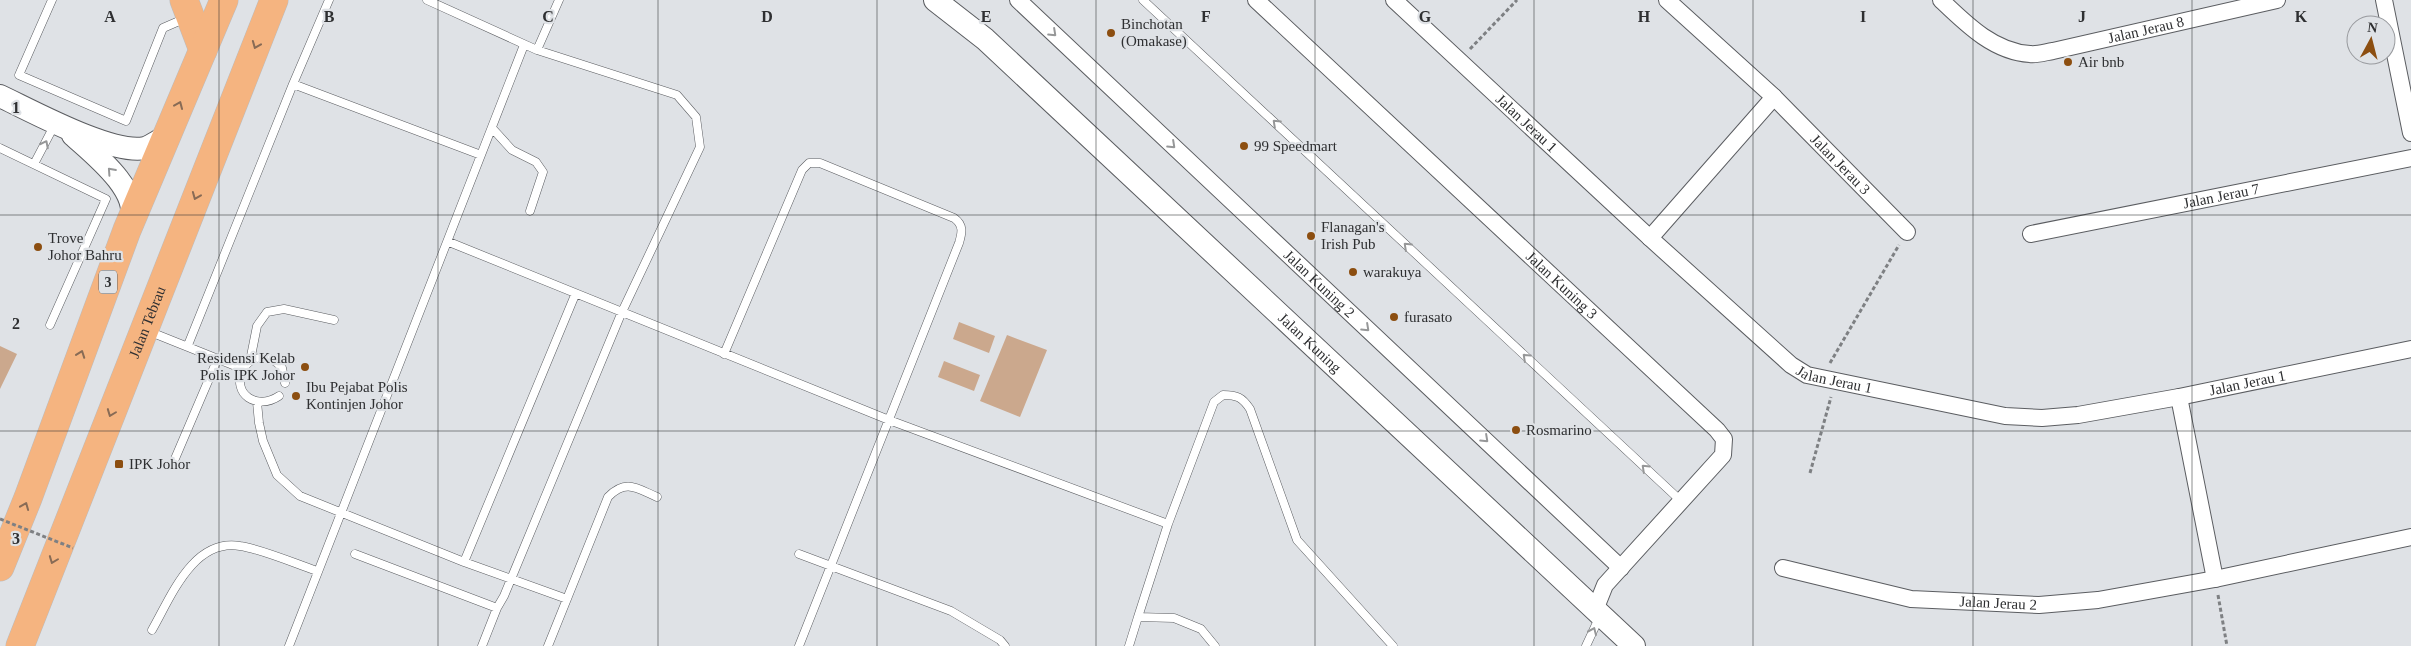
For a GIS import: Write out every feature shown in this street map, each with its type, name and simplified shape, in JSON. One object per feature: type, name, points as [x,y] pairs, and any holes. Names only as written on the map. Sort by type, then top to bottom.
[{"type":"highway","name":"3","points":[[0,567],[28,498],[127,230],[224,0]]},
{"type":"highway","name":"Jalan Tebrau","points":[[20,646],[274,0]]},
{"type":"highway","points":[[187,8],[203,50]]},
{"type":"street","name":"Jalan Kuning 2","points":[[1018,0],[1621,568]]},
{"type":"street","name":"Jalan Kuning 3","points":[[1256,0],[1717,430],[1724,439],[1723,455],[1621,568],[1605,584],[1576,594]]},
{"type":"street","name":"Jalan Jerau 1","points":[[1394,0],[1650,238],[1791,365],[1807,375],[2005,416],[2042,418],[2078,415],[2179,397],[2411,349]]},
{"type":"street","name":"Jalan Jerau 3","points":[[1667,0],[1774,98],[1907,232]]},
{"type":"street","name":"Jalan Jerau 8","points":[[1941,0],[1967,24],[1996,45],[2030,54],[2054,51],[2276,0]]},
{"type":"street","points":[[2384,0],[2411,134]]},
{"type":"street","name":"Jalan Kuning","points":[[947,2],[1576,594],[1634,646]]},
{"type":"street","points":[[0,96],[60,125],[128,148],[147,148],[166,137]]},
{"type":"street","points":[[1650,238],[1774,98]]},
{"type":"street","points":[[60,125],[113,173],[127,192],[134,214],[127,230]]},
{"type":"street","name":"Jalan Jerau 7","points":[[2031,234],[2411,158]]},
{"type":"street","points":[[2179,397],[2215,579]]},
{"type":"street","name":"Jalan Jerau 2","points":[[1782,568],[1911,599],[2040,606],[2098,600],[2215,579],[2411,537]]},
{"type":"street","name":"Jalan Kuning 3","points":[[1597,613],[1605,584]]},
{"type":"lane","points":[[52,0],[19,75],[126,121],[163,28],[187,8]]},
{"type":"lane","points":[[188,345],[293,84],[330,0]]},
{"type":"lane","points":[[427,0],[537,50],[677,95],[696,117],[700,147],[621,314],[482,646]]},
{"type":"lane","points":[[537,50],[559,0]]},
{"type":"lane","points":[[1143,0],[1681,501]]},
{"type":"lane","points":[[289,646],[317,571],[449,242],[524,45]]},
{"type":"lane","points":[[293,84],[481,155]]},
{"type":"lane","points":[[34,164],[60,125]]},
{"type":"lane","points":[[492,128],[512,150],[536,162],[543,172],[530,211]]},
{"type":"lane","points":[[0,148],[106,199],[50,326]]},
{"type":"lane","points":[[724,354],[802,170],[809,162],[820,163],[954,218],[961,225],[962,230],[959,244],[799,646]]},
{"type":"lane","points":[[449,242],[621,314],[888,420],[1168,524]]},
{"type":"lane","points":[[464,562],[575,295]]},
{"type":"lane","points":[[279,396],[265,403],[257,402],[248,398],[241,389],[240,379],[243,369],[250,361],[256,326],[267,312],[284,309],[334,320]]},
{"type":"lane","points":[[144,329],[188,345],[243,369]]},
{"type":"lane","points":[[250,361],[265,357],[275,361],[282,368],[285,383]]},
{"type":"lane","points":[[174,461],[218,358]]},
{"type":"lane","points":[[1129,646],[1168,524],[1214,402],[1223,395],[1235,395],[1244,399],[1250,409],[1297,540],[1392,646]]},
{"type":"lane","points":[[257,402],[263,441],[277,476],[300,496],[464,562],[567,600]]},
{"type":"lane","points":[[548,646],[608,497],[618,487],[630,486],[657,497]]},
{"type":"lane","points":[[152,630],[186,571],[203,553],[226,546],[240,546],[317,571]]},
{"type":"lane","points":[[356,554],[497,608]]},
{"type":"lane","points":[[798,554],[951,611],[1000,640],[1005,646]]},
{"type":"lane","points":[[1586,646],[1597,613]]},
{"type":"lane","points":[[1138,617],[1174,618],[1201,629],[1215,646]]},
{"type":"path","points":[[1459,61],[1517,0]]},
{"type":"path","points":[[1810,473],[1833,381],[1830,362],[1907,232]]},
{"type":"path","points":[[0,519],[73,548]]},
{"type":"path","points":[[2215,579],[2227,646]]},
{"type":"shaded area","points":[[959,322],[995,336],[989,353],[953,339]]},
{"type":"shaded area","points":[[1007,335],[1047,350],[1020,417],[980,401]]},
{"type":"shaded area","points":[[0,346],[17,354],[0,389]]},
{"type":"shaded area","points":[[944,361],[980,375],[974,391],[938,377]]},
{"type":"place","name":"Binchotan (Omakase)","points":[[1111,33]]},
{"type":"place","name":"Air bnb","points":[[2068,62]]},
{"type":"place","name":"99 Speedmart","points":[[1244,146]]},
{"type":"place","name":"Flanagan's Irish Pub","points":[[1311,236]]},
{"type":"place","name":"Trove Johor Bahru","points":[[38,247]]},
{"type":"place","name":"warakuya","points":[[1353,272]]},
{"type":"place","name":"furasato","points":[[1394,317]]},
{"type":"place","name":"Residensi Kelab Polis IPK Johor","points":[[305,367]]},
{"type":"place","name":"Ibu Pejabat Polis Kontinjen Johor","points":[[296,396]]},
{"type":"place","name":"Rosmarino","points":[[1516,430]]},
{"type":"place","name":"IPK Johor","points":[[119,464]]}]
